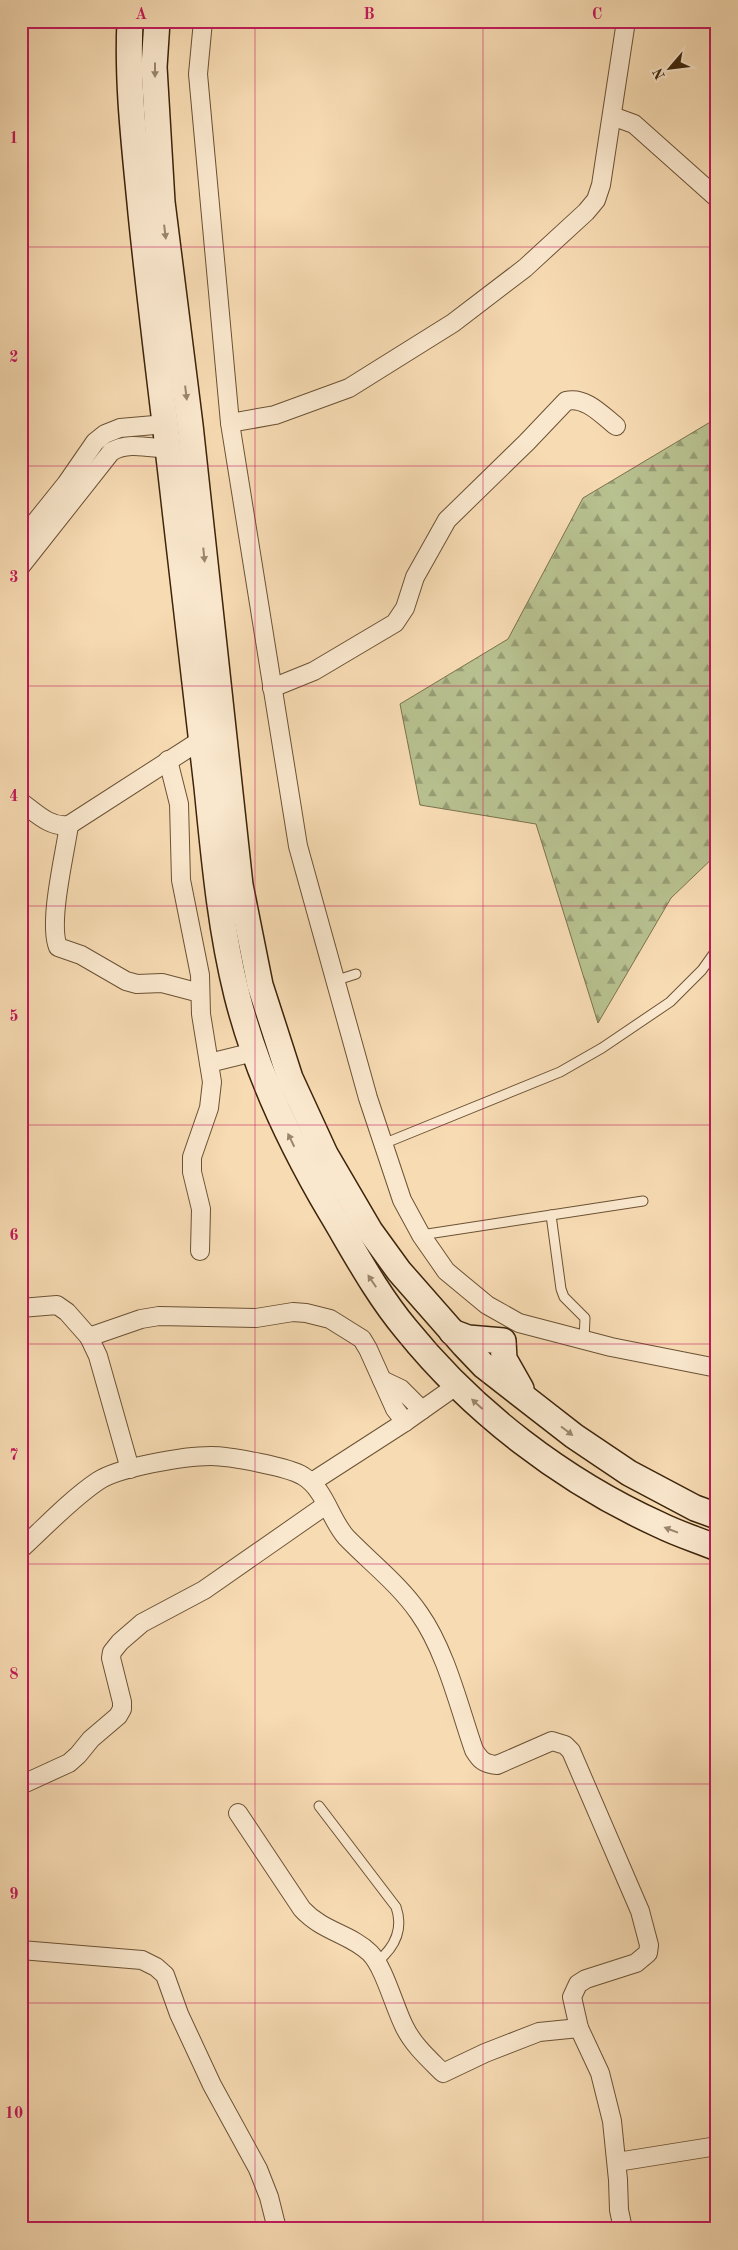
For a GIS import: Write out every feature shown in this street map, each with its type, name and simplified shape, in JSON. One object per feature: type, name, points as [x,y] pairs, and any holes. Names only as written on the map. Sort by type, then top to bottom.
[{"type":"main road","points":[[130,21],[128,68],[134,149],[216,875],[237,996],[254,1052],[281,1120],[306,1170],[369,1278],[404,1328],[456,1386],[543,1458],[607,1498],[660,1526],[717,1548]]},
{"type":"main road","points":[[157,21],[154,67],[162,202],[191,435],[240,885],[258,976],[290,1078],[325,1154],[370,1231],[399,1271],[484,1366],[574,1436],[630,1473],[695,1508],[717,1516]]},
{"type":"main road","points":[[452,1332],[468,1338],[511,1332],[506,1364],[528,1402]]},
{"type":"main road","points":[[484,1366],[492,1394],[509,1417],[516,1436]]},
{"type":"street","points":[[203,21],[198,74],[230,423],[298,846],[368,1098],[402,1200],[421,1235],[446,1271],[487,1304],[511,1332],[584,1340],[717,1368]]},
{"type":"street","points":[[230,423],[275,415],[349,388],[454,323],[525,268],[596,200],[601,185],[626,21]]},
{"type":"street","points":[[612,116],[634,124],[717,198]]},
{"type":"street","points":[[272,688],[314,671],[395,623],[405,608],[419,569],[446,520],[527,442],[566,401],[573,399],[582,401],[616,426]]},
{"type":"street","points":[[21,540],[100,438],[120,428],[166,424]]},
{"type":"street","points":[[21,566],[110,452],[118,447],[127,446],[169,449]]},
{"type":"street","points":[[21,802],[51,824],[69,825],[201,740]]},
{"type":"street","points":[[168,760],[179,804],[181,880],[200,975],[201,1014],[212,1082],[209,1108],[192,1157],[192,1172],[201,1209],[200,1251]]},
{"type":"street","points":[[69,825],[55,924],[58,947],[80,955],[137,984],[162,983],[200,993]]},
{"type":"street","points":[[209,1063],[254,1052]]},
{"type":"street","points":[[21,1308],[57,1305],[89,1337],[98,1356],[130,1469]]},
{"type":"street","points":[[89,1337],[141,1319],[159,1316],[256,1318],[293,1312],[330,1319],[362,1339],[395,1409],[405,1422]]},
{"type":"street","points":[[484,1366],[511,1332]]},
{"type":"street","points":[[382,1380],[401,1389],[422,1410]]},
{"type":"street","points":[[312,1482],[405,1422],[456,1386]]},
{"type":"street","points":[[21,1549],[98,1481],[114,1473],[191,1457],[212,1456],[285,1468],[302,1475],[312,1482],[342,1532],[392,1582],[421,1615],[436,1645],[474,1750],[481,1760],[488,1764],[496,1765],[552,1741],[565,1745],[571,1752],[640,1911],[650,1945],[648,1953],[636,1963],[586,1979],[578,1984],[572,1997],[579,2028],[597,2065],[606,2092],[612,2121],[619,2210],[623,2229]]},
{"type":"street","points":[[21,1785],[68,1763],[91,1739],[118,1716],[122,1709],[122,1702],[111,1658],[112,1652],[120,1642],[142,1623],[204,1590],[326,1505]]},
{"type":"street","points":[[238,1813],[306,1913],[319,1924],[359,1945],[377,1962],[405,2028],[418,2048],[443,2073],[532,2034],[579,2028]]},
{"type":"street","points":[[21,1950],[142,1960],[156,1967],[165,1975],[179,2014],[212,2085],[258,2169],[269,2197],[277,2229]]},
{"type":"street","points":[[616,2162],[717,2146]]},
{"type":"lane","points":[[383,1144],[560,1072],[602,1048],[670,1002],[702,970],[717,949]]},
{"type":"lane","points":[[334,980],[356,974]]},
{"type":"lane","points":[[421,1235],[643,1201]]},
{"type":"lane","points":[[550,1215],[561,1288],[564,1296],[585,1318],[584,1340]]},
{"type":"lane","points":[[319,1806],[396,1908],[399,1917],[399,1928],[396,1938],[387,1954],[377,1962]]},
{"type":"green space","points":[[717,418],[717,854],[671,898],[598,1023],[536,824],[420,805],[400,704],[508,639],[583,498]]}]
